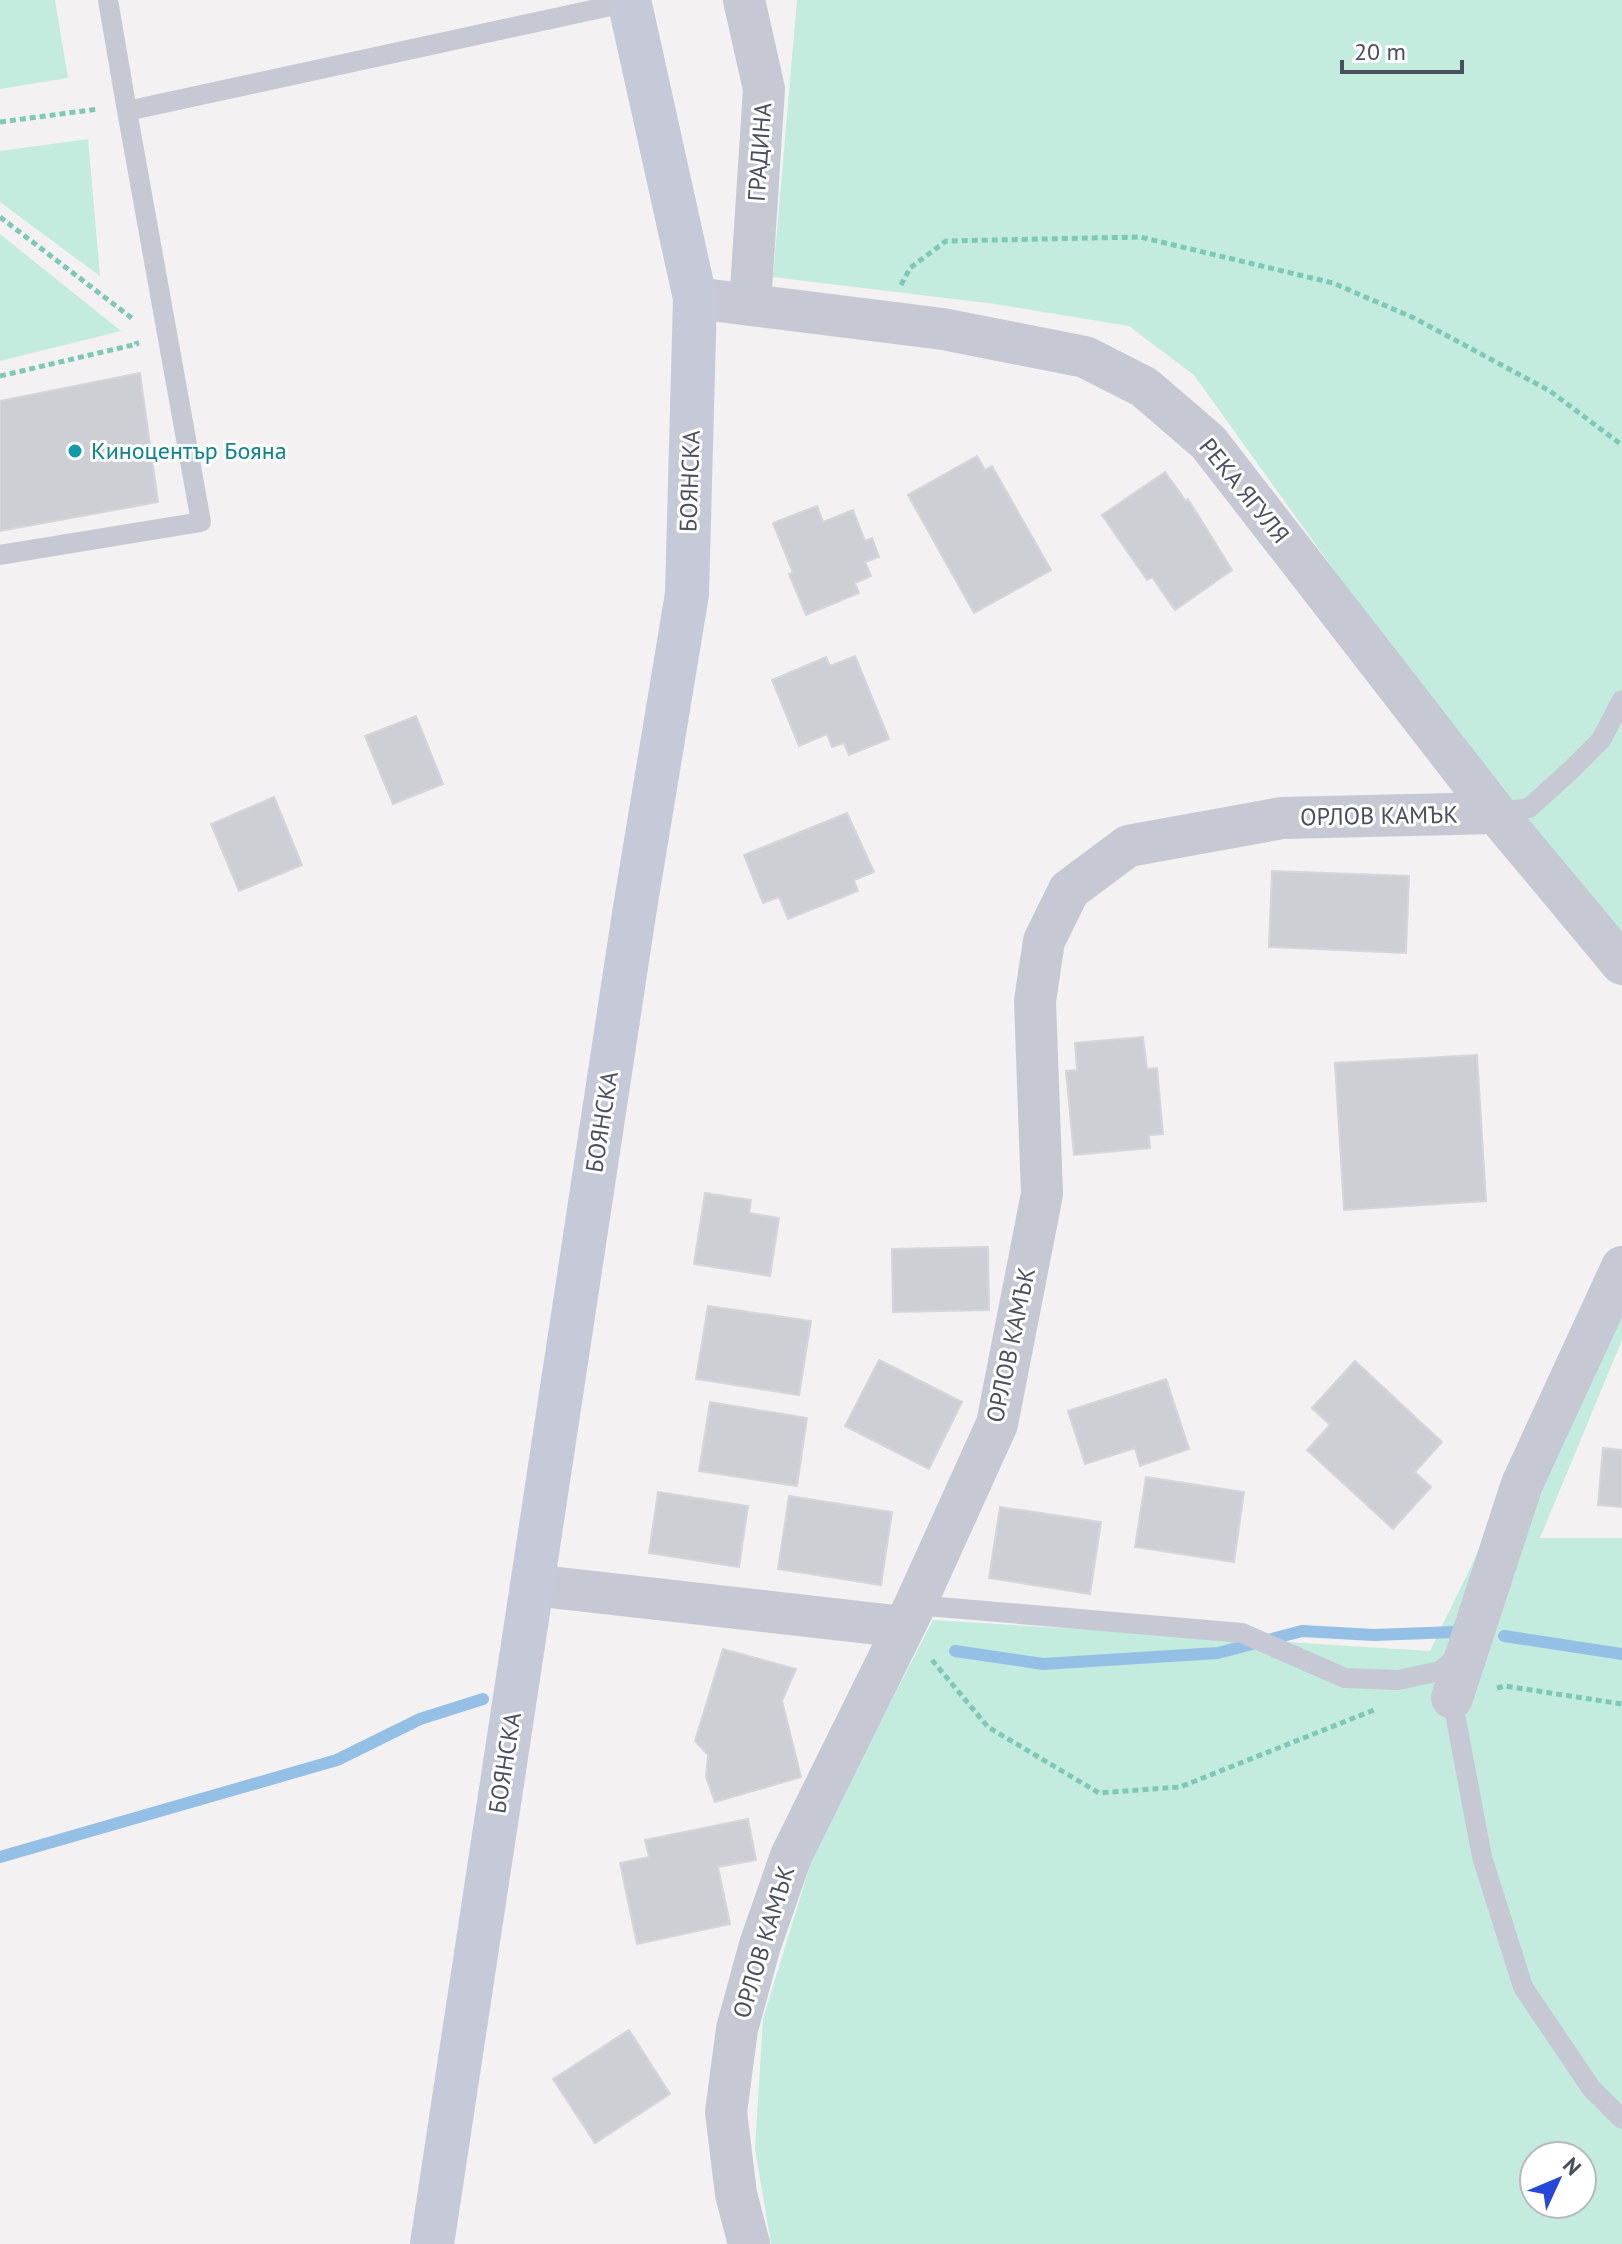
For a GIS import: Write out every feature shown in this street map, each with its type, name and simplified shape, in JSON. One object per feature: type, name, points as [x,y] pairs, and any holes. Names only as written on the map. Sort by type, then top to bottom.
[{"type":"main road","name":"БОЯНСКА","points":[[432,2244],[634,914],[687,594],[695,298],[629,1]]},
{"type":"street","name":"ГРАДИНА","points":[[744,0],[764,89],[750,305]]},
{"type":"street","name":"РЕКА ЯГУЛЯ","points":[[695,298],[943,329],[1085,357],[1144,387],[1208,442],[1496,813],[1622,964]]},
{"type":"street","name":"ОРЛОВ КАМЪК","points":[[749,2244],[736,2194],[726,2112],[737,2029],[760,1945],[791,1856],[909,1616],[997,1424],[1042,1194],[1035,1001],[1044,941],[1069,890],[1128,846],[1282,818],[1496,813]]},
{"type":"street","points":[[1452,1698],[1522,1484],[1622,1267]]},
{"type":"street","points":[[532,1585],[909,1616]]},
{"type":"lane","points":[[0,555],[201,522],[108,0]]},
{"type":"lane","points":[[126,108],[629,1]]},
{"type":"lane","points":[[1496,813],[1529,808],[1601,740],[1622,700]]},
{"type":"lane","points":[[909,1616],[1242,1633],[1345,1678],[1398,1680],[1440,1671],[1469,1647]]},
{"type":"lane","points":[[1452,1698],[1482,1857],[1523,1987],[1591,2088],[1622,2119]]},
{"type":"path","points":[[0,122],[126,108]]},
{"type":"path","points":[[0,217],[133,319],[137,344],[0,376]]},
{"type":"path","points":[[877,323],[910,268],[946,241],[1140,237],[1333,283],[1414,318],[1550,391],[1622,445]]},
{"type":"path","points":[[909,1616],[988,1727],[1099,1793],[1180,1787],[1384,1706]]},
{"type":"path","points":[[1452,1698],[1505,1686],[1622,1704]]},
{"type":"green space","points":[[0,0],[55,0],[68,78],[0,89]]},
{"type":"green space","points":[[797,0],[1622,0],[1622,950],[1420,690],[1194,375],[1129,326],[995,304],[773,277]]},
{"type":"green space","points":[[88,139],[100,276],[0,202],[0,151]]},
{"type":"green space","points":[[0,234],[121,331],[0,361]]},
{"type":"green space","points":[[1622,1254],[1622,1340],[1540,1538],[1622,1538],[1622,2244],[771,2244],[755,2149],[763,2019],[816,1846],[933,1620],[1430,1651]]},
{"type":"building","name":"Киноцентър Бояна","points":[[140,373],[158,502],[0,531],[0,401]]},
{"type":"building","points":[[977,456],[985,470],[992,466],[1051,570],[974,613],[908,495]]},
{"type":"building","points":[[1165,472],[1186,501],[1188,499],[1232,570],[1175,610],[1152,577],[1147,580],[1102,515]]},
{"type":"building","points":[[817,506],[823,522],[853,510],[865,541],[872,538],[879,557],[865,562],[871,576],[855,583],[859,593],[806,615],[773,523]]},
{"type":"building","points":[[855,656],[889,739],[849,755],[844,743],[832,747],[827,734],[799,746],[772,680],[826,657],[830,666]]},
{"type":"building","points":[[416,716],[443,784],[393,804],[365,736]]},
{"type":"building","points":[[274,797],[302,865],[239,891],[211,824]]},
{"type":"building","points":[[847,813],[874,872],[854,880],[858,891],[788,919],[779,897],[763,903],[744,855]]},
{"type":"building","points":[[1272,871],[1409,876],[1406,953],[1269,947]]},
{"type":"building","points":[[1143,1037],[1147,1069],[1157,1068],[1163,1134],[1149,1135],[1150,1148],[1074,1155],[1066,1071],[1077,1070],[1075,1043]]},
{"type":"building","points":[[1477,1055],[1486,1201],[1344,1210],[1335,1063]]},
{"type":"building","points":[[705,1193],[751,1200],[749,1213],[779,1218],[770,1276],[694,1264]]},
{"type":"building","points":[[988,1247],[989,1310],[893,1312],[892,1249]]},
{"type":"building","points":[[708,1306],[811,1321],[799,1395],[696,1379]]},
{"type":"building","points":[[879,1360],[962,1402],[929,1469],[845,1426]]},
{"type":"building","points":[[1355,1361],[1442,1442],[1415,1472],[1431,1487],[1393,1529],[1307,1450],[1330,1425],[1312,1408]]},
{"type":"building","points":[[1166,1379],[1189,1449],[1140,1466],[1135,1448],[1085,1464],[1068,1411]]},
{"type":"building","points":[[710,1402],[807,1418],[797,1486],[699,1471]]},
{"type":"building","points":[[1603,1448],[1622,1450],[1622,1507],[1598,1505]]},
{"type":"building","points":[[1146,1477],[1244,1492],[1234,1562],[1135,1547]]},
{"type":"building","points":[[658,1492],[748,1506],[739,1567],[649,1553]]},
{"type":"building","points":[[789,1496],[892,1512],[881,1585],[778,1569]]},
{"type":"building","points":[[1000,1507],[1101,1522],[1090,1594],[989,1578]]},
{"type":"building","points":[[723,1649],[796,1669],[782,1701],[801,1777],[715,1802],[706,1777],[708,1755],[695,1741]]},
{"type":"building","points":[[748,1819],[756,1860],[718,1867],[730,1924],[637,1944],[620,1863],[649,1857],[645,1840]]},
{"type":"building","points":[[629,2030],[670,2094],[595,2143],[553,2079]]},
{"type":"waterway","points":[[955,1651],[1043,1664],[1218,1653],[1302,1631],[1374,1635],[1454,1632]]},
{"type":"waterway","points":[[1504,1636],[1622,1654]]},
{"type":"waterway","points":[[0,1857],[337,1760],[420,1719],[483,1699]]},
{"type":"place","name":"Киноцентър Бояна","points":[[75,451]]}]
